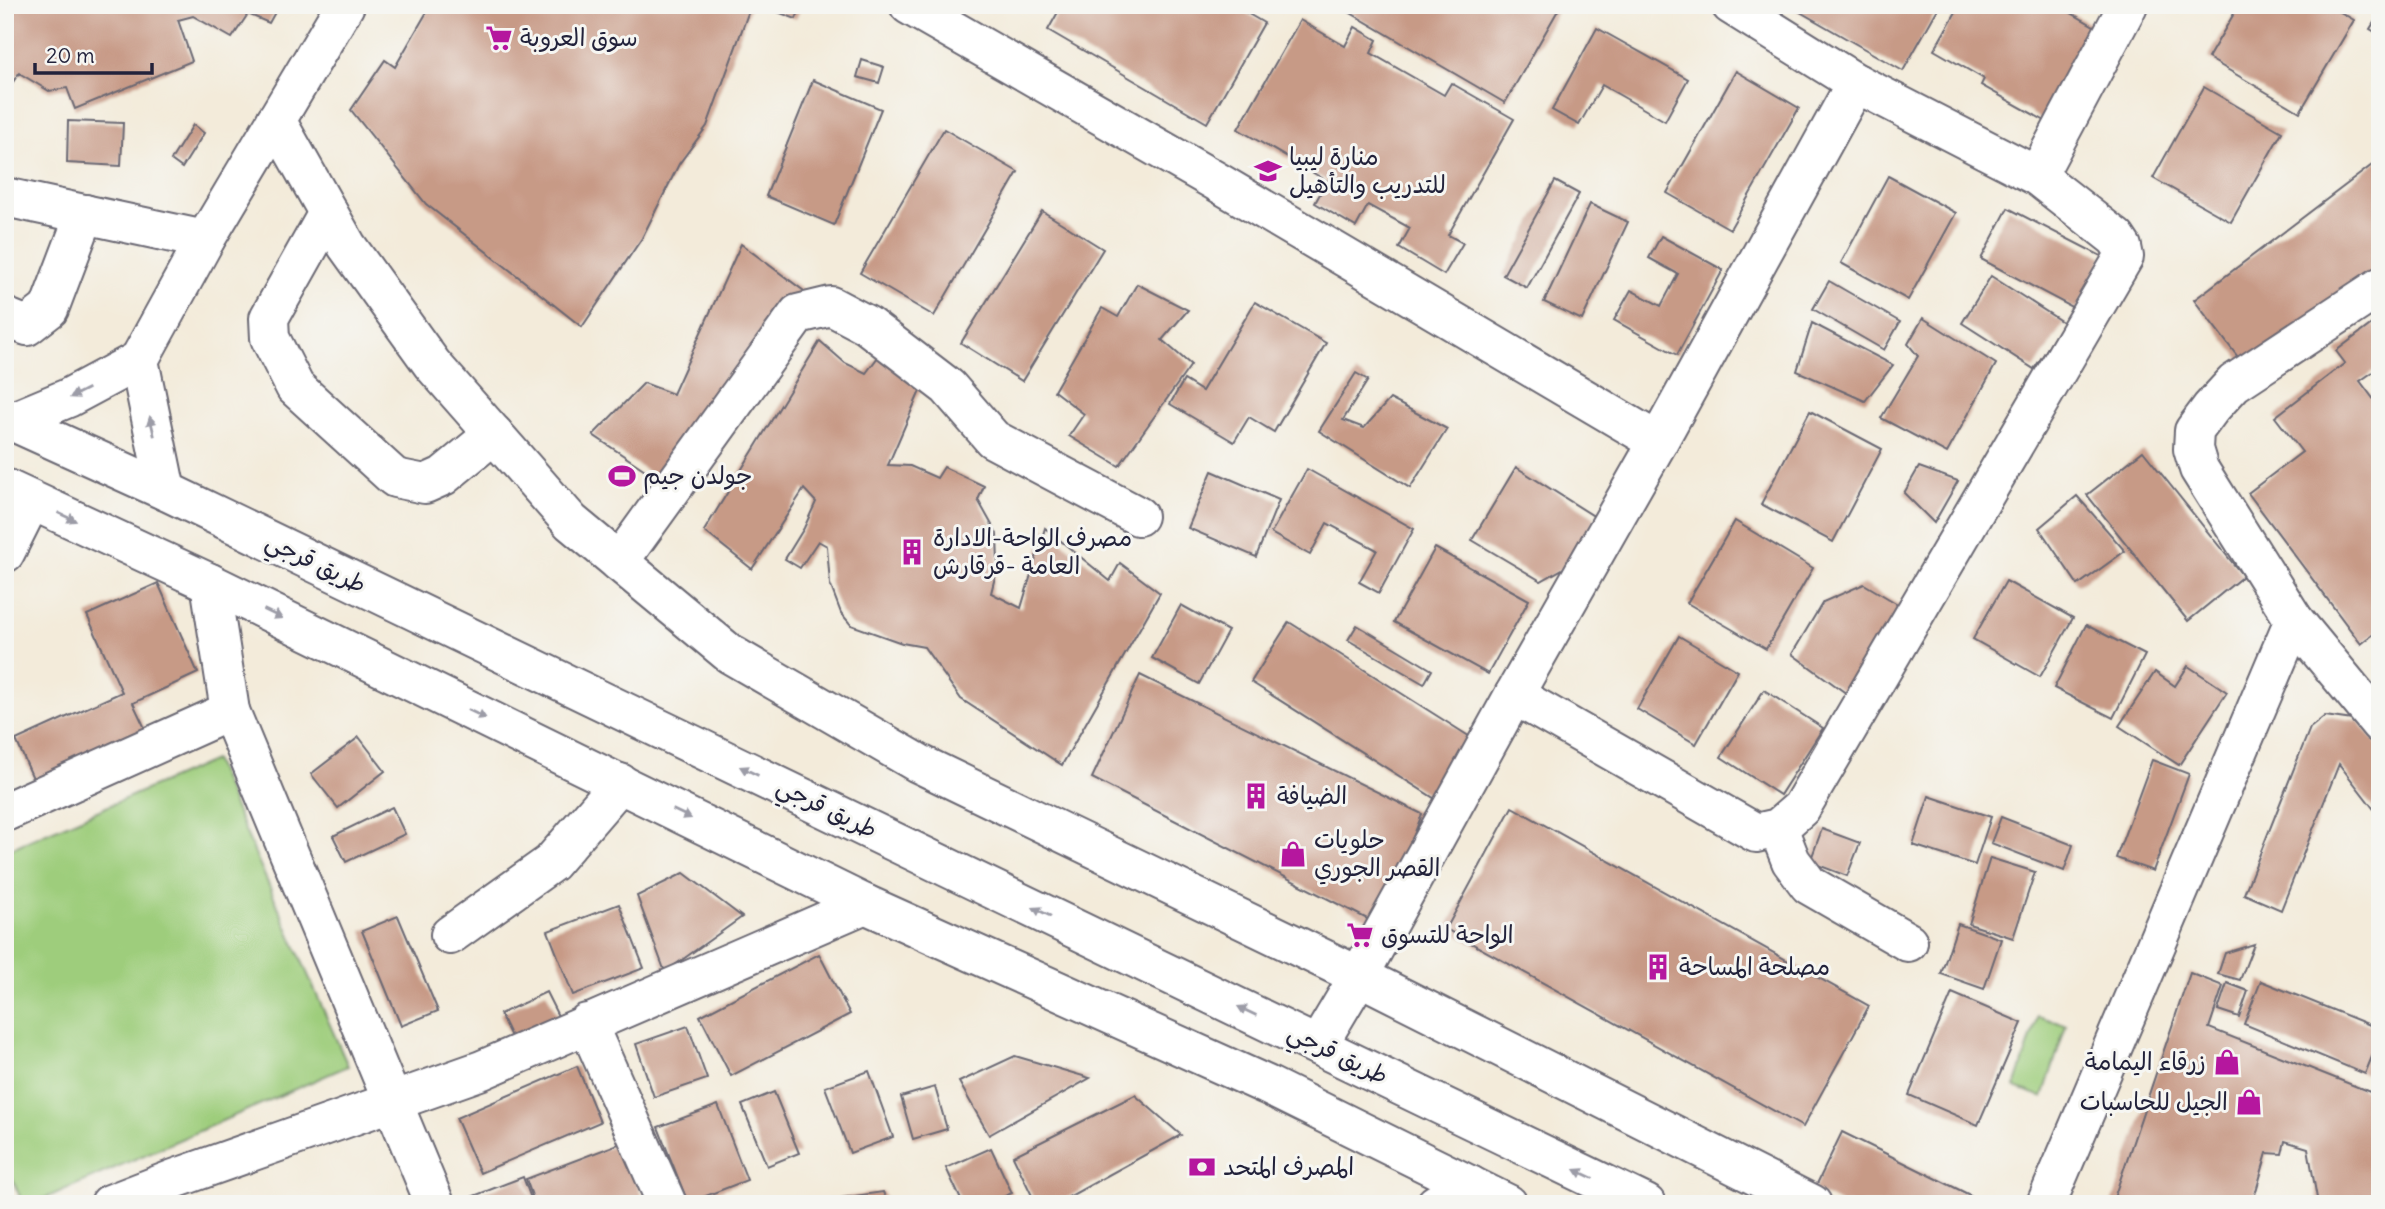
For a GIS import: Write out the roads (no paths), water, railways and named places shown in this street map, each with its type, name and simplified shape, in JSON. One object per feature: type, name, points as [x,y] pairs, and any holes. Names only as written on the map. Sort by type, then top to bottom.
[{"type":"main road","points":[[9,419],[68,398],[139,360],[205,240],[345,5]]},
{"type":"main road","points":[[909,5],[1214,180],[1658,442]]},
{"type":"main road","points":[[1514,695],[1756,833],[1778,828],[1801,808],[2124,257],[2122,247],[2116,239],[2037,176],[1856,83],[1731,5]]},
{"type":"main road","points":[[2037,176],[2128,5]]},
{"type":"main road","points":[[1318,1045],[1658,442],[1856,83]]},
{"type":"main road","points":[[276,120],[347,246],[432,364],[571,522],[730,654],[918,763],[1359,976],[1812,1204]]},
{"type":"main road","points":[[5,197],[205,240]]},
{"type":"main road","points":[[328,213],[269,318],[270,338],[295,387],[395,478],[425,484],[443,476],[494,434]]},
{"type":"main road","points":[[5,317],[27,326],[49,309],[85,214]]},
{"type":"main road","points":[[2380,287],[2234,383],[2194,431],[2193,449],[2199,469],[2294,620],[2380,724]]},
{"type":"main road","points":[[619,562],[798,314],[831,306],[867,325],[948,387],[993,439],[1138,516]]},
{"type":"main road","points":[[139,360],[166,491]]},
{"type":"main road","name":"طريق قرجي","points":[[9,419],[166,491],[1646,1204]]},
{"type":"main road","points":[[5,553],[18,494],[210,583],[865,904],[1267,1086],[1508,1204]]},
{"type":"main road","points":[[210,583],[230,711],[435,1204]]},
{"type":"main road","points":[[2046,1204],[2294,620]]},
{"type":"main road","points":[[5,812],[230,711]]},
{"type":"main road","points":[[450,935],[551,863],[620,783]]},
{"type":"main road","points":[[1778,828],[1791,861],[1809,885],[1908,942]]},
{"type":"main road","points":[[110,1204],[179,1191],[394,1102],[482,1070],[865,904]]},
{"type":"main road","points":[[587,1023],[667,1204]]},
{"type":"main road","points":[[1436,1204],[1470,1185]]},
{"type":"place","name":"سوق العروبة","points":[[499,38]]},
{"type":"place","name":"منارة ليبيا للتدريب والتأهيل","points":[[1268,171]]},
{"type":"place","name":"جولدن جيم","points":[[622,476]]},
{"type":"place","name":"مصرف الواحة-الادارة العامة -قرقارش","points":[[912,552]]},
{"type":"place","name":"الضيافة","points":[[1256,796]]},
{"type":"place","name":"حلويات القصر الجوري","points":[[1293,854]]},
{"type":"place","name":"الواحة للتسوق","points":[[1360,935]]},
{"type":"place","name":"مصلحة المساحة","points":[[1658,967]]},
{"type":"place","name":"زرقاء اليمامة","points":[[2227,1062]]},
{"type":"place","name":"الجيل للحاسبات","points":[[2249,1102]]},
{"type":"place","name":"المصرف المتحد","points":[[1202,1167]]}]
